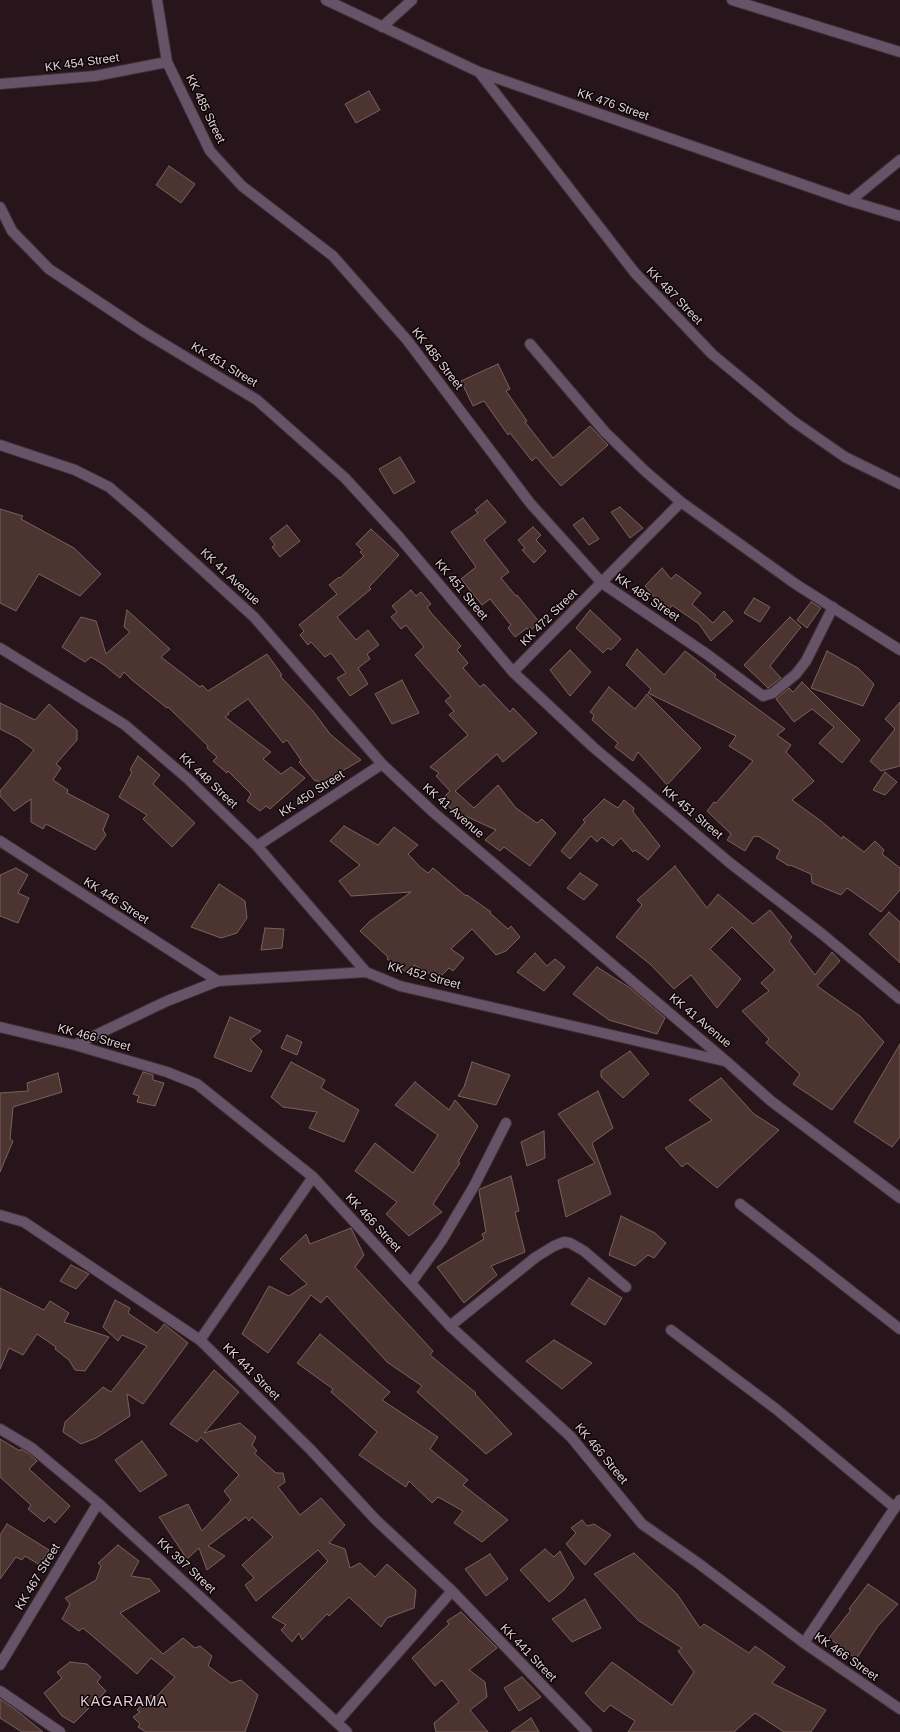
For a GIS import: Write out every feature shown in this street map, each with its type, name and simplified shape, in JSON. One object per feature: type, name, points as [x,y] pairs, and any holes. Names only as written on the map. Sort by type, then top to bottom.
[{"type":"street","name":"KK 485 Street","points":[[157,0],[167,62],[210,151],[242,186],[333,256],[407,340],[530,503],[602,583],[708,655],[758,694],[763,696],[773,693],[796,674],[806,661],[833,607]]},
{"type":"street","name":"KK 476 Street","points":[[326,0],[479,72],[850,201],[900,216]]},
{"type":"street","points":[[382,27],[412,0]]},
{"type":"street","points":[[739,1],[900,52]]},
{"type":"street","name":"KK 454 Street","points":[[0,84],[95,76],[167,62]]},
{"type":"street","name":"KK 487 Street","points":[[479,72],[635,273],[712,354],[793,421],[845,457],[900,484]]},
{"type":"street","points":[[850,201],[900,160]]},
{"type":"street","name":"KK 451 Street","points":[[0,208],[12,231],[49,269],[144,332],[257,400],[345,478],[400,538],[514,672],[593,747],[730,863],[822,934],[900,999]]},
{"type":"street","points":[[530,344],[605,432],[645,471],[681,502],[797,585],[900,650]]},
{"type":"street","name":"KK 41 Avenue","points":[[0,445],[74,470],[109,487],[204,570],[254,618],[382,764],[439,817],[771,1101],[900,1198]]},
{"type":"street","name":"KK 472 Street","points":[[514,672],[681,502]]},
{"type":"street","name":"KK 448 Street","points":[[0,648],[125,725],[188,779],[257,846],[366,972]]},
{"type":"street","name":"KK 450 Street","points":[[257,846],[382,764]]},
{"type":"street","name":"KK 446 Street","points":[[0,842],[218,981]]},
{"type":"street","name":"KK 452 Street","points":[[75,1045],[167,1001],[218,981],[366,972],[400,986],[726,1061]]},
{"type":"street","name":"KK 466 Street","points":[[0,1027],[75,1045],[167,1072],[197,1084],[313,1177],[450,1326],[571,1436],[642,1524],[698,1563],[804,1643],[900,1709]]},
{"type":"street","points":[[411,1283],[442,1240],[474,1186],[506,1123]]},
{"type":"street","points":[[200,1340],[313,1177]]},
{"type":"street","points":[[740,1204],[900,1329]]},
{"type":"street","name":"KK 441 Street","points":[[0,1215],[24,1222],[200,1340],[311,1450],[376,1520],[452,1591],[588,1732]]},
{"type":"street","points":[[450,1326],[536,1257],[564,1242],[570,1243],[584,1251],[626,1287]]},
{"type":"street","points":[[671,1330],[898,1504],[804,1643]]},
{"type":"street","name":"KK 397 Street","points":[[0,1429],[32,1448],[98,1503],[347,1732]]},
{"type":"street","name":"KK 467 Street","points":[[0,1665],[98,1503]]},
{"type":"street","points":[[337,1722],[452,1591]]},
{"type":"street","points":[[0,1691],[60,1732]]},
{"type":"building","points":[[369,91],[380,110],[356,123],[345,104]]},
{"type":"building","points":[[169,166],[195,184],[181,203],[156,185]]},
{"type":"building","points":[[498,364],[510,389],[506,391],[527,421],[525,422],[553,458],[590,426],[608,445],[561,486],[536,457],[532,461],[510,433],[508,435],[484,401],[473,406],[461,381]]},
{"type":"building","points":[[400,457],[415,482],[394,494],[379,469]]},
{"type":"building","points":[[487,500],[506,522],[484,540],[509,572],[501,578],[540,623],[529,631],[527,628],[515,637],[508,628],[511,625],[490,599],[482,605],[461,579],[476,567],[451,532],[478,513],[475,510]]},
{"type":"building","points":[[620,507],[643,528],[630,538],[611,512]]},
{"type":"building","points":[[0,509],[23,516],[21,519],[74,548],[101,574],[80,596],[39,574],[16,611],[0,603]]},
{"type":"building","points":[[583,518],[599,539],[589,545],[573,525]]},
{"type":"building","points":[[287,525],[300,541],[280,557],[272,547],[275,545],[270,538]]},
{"type":"building","points":[[533,527],[541,535],[536,540],[546,551],[534,563],[522,550],[525,548],[518,540]]},
{"type":"building","points":[[371,529],[399,555],[369,587],[371,589],[337,617],[356,640],[368,630],[379,645],[367,654],[370,659],[358,668],[368,684],[350,696],[337,678],[346,673],[331,653],[325,657],[311,642],[308,645],[300,635],[304,631],[299,625],[337,594],[329,585],[339,577],[340,578],[364,556],[360,552],[362,550],[356,544]]},
{"type":"building","points":[[662,568],[671,579],[676,574],[701,593],[692,604],[713,623],[724,611],[733,621],[711,641],[699,624],[672,605],[669,610],[654,599],[655,598],[645,586]]},
{"type":"building","points":[[411,590],[416,596],[421,592],[431,604],[427,607],[432,614],[461,646],[457,650],[468,663],[463,668],[480,687],[484,684],[510,712],[513,708],[537,733],[503,762],[497,754],[455,791],[474,808],[498,785],[516,808],[537,823],[542,819],[556,833],[530,866],[504,847],[500,851],[485,840],[496,830],[452,810],[442,799],[450,791],[436,776],[439,773],[430,767],[468,735],[449,715],[454,711],[445,701],[451,696],[415,655],[424,647],[406,625],[401,629],[391,617],[397,612],[392,606]]},
{"type":"building","points":[[754,598],[770,607],[760,622],[744,613]]},
{"type":"building","points":[[811,602],[821,608],[807,628],[797,620]]},
{"type":"building","points":[[127,610],[170,649],[161,657],[200,687],[202,685],[208,691],[267,654],[282,675],[280,676],[313,711],[330,734],[361,760],[320,784],[317,780],[315,781],[299,762],[301,760],[287,740],[283,743],[248,699],[228,713],[229,714],[225,717],[271,752],[263,759],[281,774],[291,767],[305,778],[270,809],[266,806],[260,811],[247,801],[251,794],[228,771],[227,773],[213,761],[217,757],[207,748],[208,746],[168,707],[167,708],[124,672],[120,678],[91,657],[85,662],[62,647],[81,617],[96,621],[106,654],[130,632],[124,627]]},
{"type":"building","points":[[590,610],[621,639],[611,650],[608,648],[603,653],[576,628]]},
{"type":"building","points":[[790,617],[801,627],[770,666],[781,678],[768,688],[744,665]]},
{"type":"building","points":[[637,649],[664,675],[685,651],[716,675],[714,677],[785,729],[777,735],[791,745],[786,752],[814,781],[792,800],[821,821],[842,839],[843,836],[864,852],[875,841],[884,850],[882,854],[900,868],[900,890],[881,912],[847,888],[841,895],[812,883],[811,874],[790,865],[789,866],[776,858],[780,850],[758,836],[754,836],[745,851],[727,840],[731,834],[707,811],[714,802],[716,803],[753,761],[729,746],[736,736],[648,693],[651,689],[626,665]]},
{"type":"building","points":[[570,650],[591,672],[570,696],[550,670]]},
{"type":"building","points":[[827,651],[858,668],[874,684],[863,706],[811,688]]},
{"type":"building","points":[[402,680],[419,713],[392,724],[375,694]]},
{"type":"building","points":[[802,682],[860,740],[842,763],[819,743],[834,727],[812,709],[794,722],[776,699],[789,688],[793,692]]},
{"type":"building","points":[[609,687],[635,709],[647,694],[701,748],[667,785],[638,752],[633,761],[615,747],[618,743],[592,720],[594,715],[590,712]]},
{"type":"building","points":[[900,702],[900,766],[881,771],[870,761],[895,729],[885,719]]},
{"type":"building","points":[[0,703],[35,720],[49,704],[77,730],[77,740],[56,764],[61,768],[53,780],[68,790],[67,793],[109,815],[103,830],[106,835],[95,850],[46,824],[43,829],[31,822],[31,799],[14,811],[0,796],[0,791],[34,750],[18,738],[0,729]]},
{"type":"building","points":[[138,756],[160,775],[153,784],[195,823],[172,847],[143,819],[147,815],[119,797],[132,772],[130,770]]},
{"type":"building","points":[[885,772],[897,782],[885,795],[873,790]]},
{"type":"building","points":[[604,799],[618,808],[624,800],[634,808],[633,812],[660,846],[648,860],[635,850],[633,852],[621,838],[613,846],[602,837],[597,842],[591,836],[570,859],[561,851],[585,822],[583,820]]},
{"type":"building","points":[[344,826],[378,845],[394,827],[418,845],[408,854],[420,867],[428,873],[433,868],[466,896],[467,895],[491,912],[490,913],[508,929],[511,926],[520,937],[506,951],[496,955],[472,929],[451,949],[464,958],[453,971],[449,968],[442,975],[438,974],[436,977],[414,965],[409,974],[387,959],[388,957],[360,931],[370,921],[411,892],[351,896],[339,881],[360,865],[330,841]]},
{"type":"building","points":[[675,866],[707,908],[718,894],[753,924],[770,910],[792,937],[789,941],[815,975],[832,952],[840,961],[817,986],[860,1016],[884,1042],[832,1110],[793,1084],[800,1074],[766,1043],[769,1039],[742,1011],[769,991],[761,983],[775,970],[732,927],[710,949],[741,979],[717,1008],[691,975],[674,989],[650,964],[616,937],[642,905],[637,900]]},
{"type":"building","points":[[16,868],[28,875],[18,893],[29,898],[18,923],[0,916],[0,875]]},
{"type":"building","points":[[580,873],[598,885],[584,900],[567,888]]},
{"type":"building","points":[[219,884],[245,901],[247,918],[237,933],[221,938],[191,927]]},
{"type":"building","points":[[889,912],[900,922],[900,963],[869,934]]},
{"type":"building","points":[[265,928],[284,929],[282,948],[261,950]]},
{"type":"building","points":[[535,953],[547,966],[555,959],[565,967],[544,991],[517,972]]},
{"type":"building","points":[[597,967],[630,988],[665,1018],[657,1034],[609,1020],[573,994]]},
{"type":"building","points":[[230,1017],[261,1031],[250,1039],[262,1051],[251,1072],[214,1057]]},
{"type":"building","points":[[287,1035],[302,1042],[297,1055],[281,1048]]},
{"type":"building","points":[[900,1044],[900,1137],[892,1147],[854,1122]]},
{"type":"building","points":[[630,1051],[649,1074],[623,1098],[601,1077],[601,1071]]},
{"type":"building","points":[[291,1062],[325,1080],[321,1088],[359,1110],[344,1142],[309,1128],[317,1112],[283,1107],[271,1097]]},
{"type":"building","points":[[472,1062],[510,1075],[496,1105],[458,1096],[464,1087]]},
{"type":"building","points":[[143,1072],[153,1075],[153,1080],[164,1083],[155,1106],[137,1102],[139,1096],[133,1094]]},
{"type":"building","points":[[58,1073],[62,1092],[13,1107],[10,1139],[13,1141],[0,1172],[0,1093],[28,1091],[27,1083]]},
{"type":"building","points":[[721,1078],[754,1114],[779,1130],[717,1188],[687,1163],[682,1167],[665,1148],[712,1120],[689,1100]]},
{"type":"building","points":[[415,1082],[449,1110],[455,1100],[478,1126],[458,1162],[460,1163],[433,1204],[442,1212],[409,1236],[386,1214],[397,1202],[355,1171],[375,1143],[413,1173],[438,1135],[395,1105]]},
{"type":"building","points":[[598,1091],[613,1128],[592,1143],[611,1194],[566,1217],[558,1180],[595,1163],[558,1114]]},
{"type":"building","points":[[544,1131],[545,1158],[527,1166],[521,1142]]},
{"type":"building","points":[[511,1176],[519,1211],[515,1212],[525,1252],[491,1266],[497,1275],[464,1303],[437,1267],[484,1239],[482,1234],[486,1232],[479,1191],[480,1189]]},
{"type":"building","points":[[621,1216],[655,1233],[666,1243],[654,1258],[648,1255],[635,1266],[609,1255]]},
{"type":"building","points":[[351,1228],[364,1255],[355,1267],[433,1351],[430,1355],[476,1393],[475,1394],[512,1434],[486,1454],[417,1392],[422,1386],[387,1362],[327,1296],[321,1303],[311,1295],[268,1353],[242,1334],[269,1286],[289,1296],[307,1284],[280,1259],[306,1234],[310,1244]]},
{"type":"building","points":[[71,1265],[89,1274],[76,1289],[60,1281]]},
{"type":"building","points":[[589,1278],[622,1298],[605,1325],[571,1304]]},
{"type":"building","points":[[0,1288],[44,1310],[50,1301],[69,1313],[64,1322],[109,1337],[85,1371],[75,1370],[69,1360],[55,1349],[56,1347],[37,1334],[23,1355],[9,1348],[0,1369]]},
{"type":"building","points":[[115,1300],[130,1308],[128,1313],[157,1333],[164,1324],[188,1343],[143,1404],[127,1394],[130,1416],[96,1438],[81,1444],[63,1432],[65,1422],[103,1387],[111,1392],[147,1346],[122,1335],[118,1341],[103,1327]]},
{"type":"building","points":[[320,1334],[390,1392],[382,1400],[438,1437],[430,1449],[468,1480],[463,1485],[508,1520],[482,1542],[454,1523],[463,1511],[438,1497],[432,1503],[409,1481],[406,1487],[359,1455],[377,1432],[331,1392],[333,1389],[297,1363]]},
{"type":"building","points":[[554,1340],[592,1363],[562,1389],[526,1361]]},
{"type":"building","points":[[214,1370],[239,1392],[204,1433],[240,1423],[256,1437],[252,1445],[257,1451],[254,1453],[276,1473],[283,1473],[285,1482],[278,1487],[300,1515],[321,1498],[345,1525],[329,1543],[345,1549],[350,1568],[360,1563],[375,1577],[387,1564],[416,1590],[414,1608],[387,1618],[381,1627],[349,1597],[329,1616],[327,1614],[302,1640],[299,1633],[292,1642],[281,1630],[286,1625],[272,1617],[328,1561],[318,1550],[256,1601],[245,1585],[254,1578],[242,1565],[273,1537],[252,1517],[249,1521],[246,1517],[208,1546],[225,1556],[207,1570],[199,1548],[187,1559],[159,1517],[188,1504],[202,1531],[231,1500],[224,1491],[239,1475],[201,1437],[197,1442],[170,1424]]},
{"type":"building","points":[[0,1439],[20,1451],[21,1449],[28,1453],[37,1461],[29,1469],[70,1506],[55,1523],[49,1517],[44,1522],[28,1509],[31,1505],[0,1477]]},
{"type":"building","points":[[142,1441],[167,1475],[140,1492],[115,1460]]},
{"type":"building","points":[[582,1520],[587,1526],[594,1524],[611,1535],[585,1565],[566,1544],[576,1533],[571,1528]]},
{"type":"building","points":[[7,1524],[49,1550],[40,1565],[25,1556],[22,1560],[16,1557],[0,1579],[0,1535]]},
{"type":"building","points":[[118,1545],[139,1561],[131,1576],[150,1579],[160,1591],[120,1613],[163,1654],[183,1638],[195,1648],[200,1646],[212,1656],[208,1666],[231,1683],[241,1680],[258,1695],[245,1732],[146,1732],[138,1727],[140,1724],[133,1717],[140,1712],[137,1710],[151,1695],[156,1697],[175,1677],[151,1658],[137,1674],[83,1628],[79,1631],[62,1619],[70,1604],[65,1598],[96,1580],[101,1566],[98,1563]]},
{"type":"building","points":[[545,1549],[554,1557],[560,1551],[574,1578],[563,1591],[549,1602],[520,1570]]},
{"type":"building","points":[[634,1553],[677,1594],[700,1628],[704,1624],[749,1653],[755,1646],[785,1667],[772,1683],[826,1710],[811,1732],[784,1732],[755,1713],[734,1732],[628,1732],[635,1721],[610,1705],[604,1712],[593,1702],[585,1693],[612,1662],[672,1705],[694,1672],[678,1651],[682,1648],[639,1621],[594,1574]]},
{"type":"building","points":[[490,1554],[508,1579],[486,1596],[465,1569]]},
{"type":"building","points":[[868,1584],[898,1604],[878,1626],[856,1659],[829,1638],[851,1610],[849,1609]]},
{"type":"building","points":[[585,1599],[601,1628],[572,1642],[552,1619]]},
{"type":"building","points":[[461,1612],[497,1648],[469,1670],[485,1682],[487,1697],[470,1710],[488,1732],[436,1732],[434,1723],[459,1702],[442,1680],[435,1686],[412,1658],[449,1624],[447,1621]]},
{"type":"building","points":[[70,1662],[87,1664],[101,1677],[97,1682],[106,1691],[74,1723],[62,1716],[44,1693],[62,1678],[57,1672]]},
{"type":"building","points":[[522,1677],[541,1697],[519,1711],[504,1688]]},
{"type":"building","points":[[0,1699],[43,1732],[22,1732],[0,1718]]},
{"type":"building","points":[[531,1718],[539,1732],[511,1732]]},
{"type":"district","name":"KAGARAMA","points":[[124,1702]]}]
